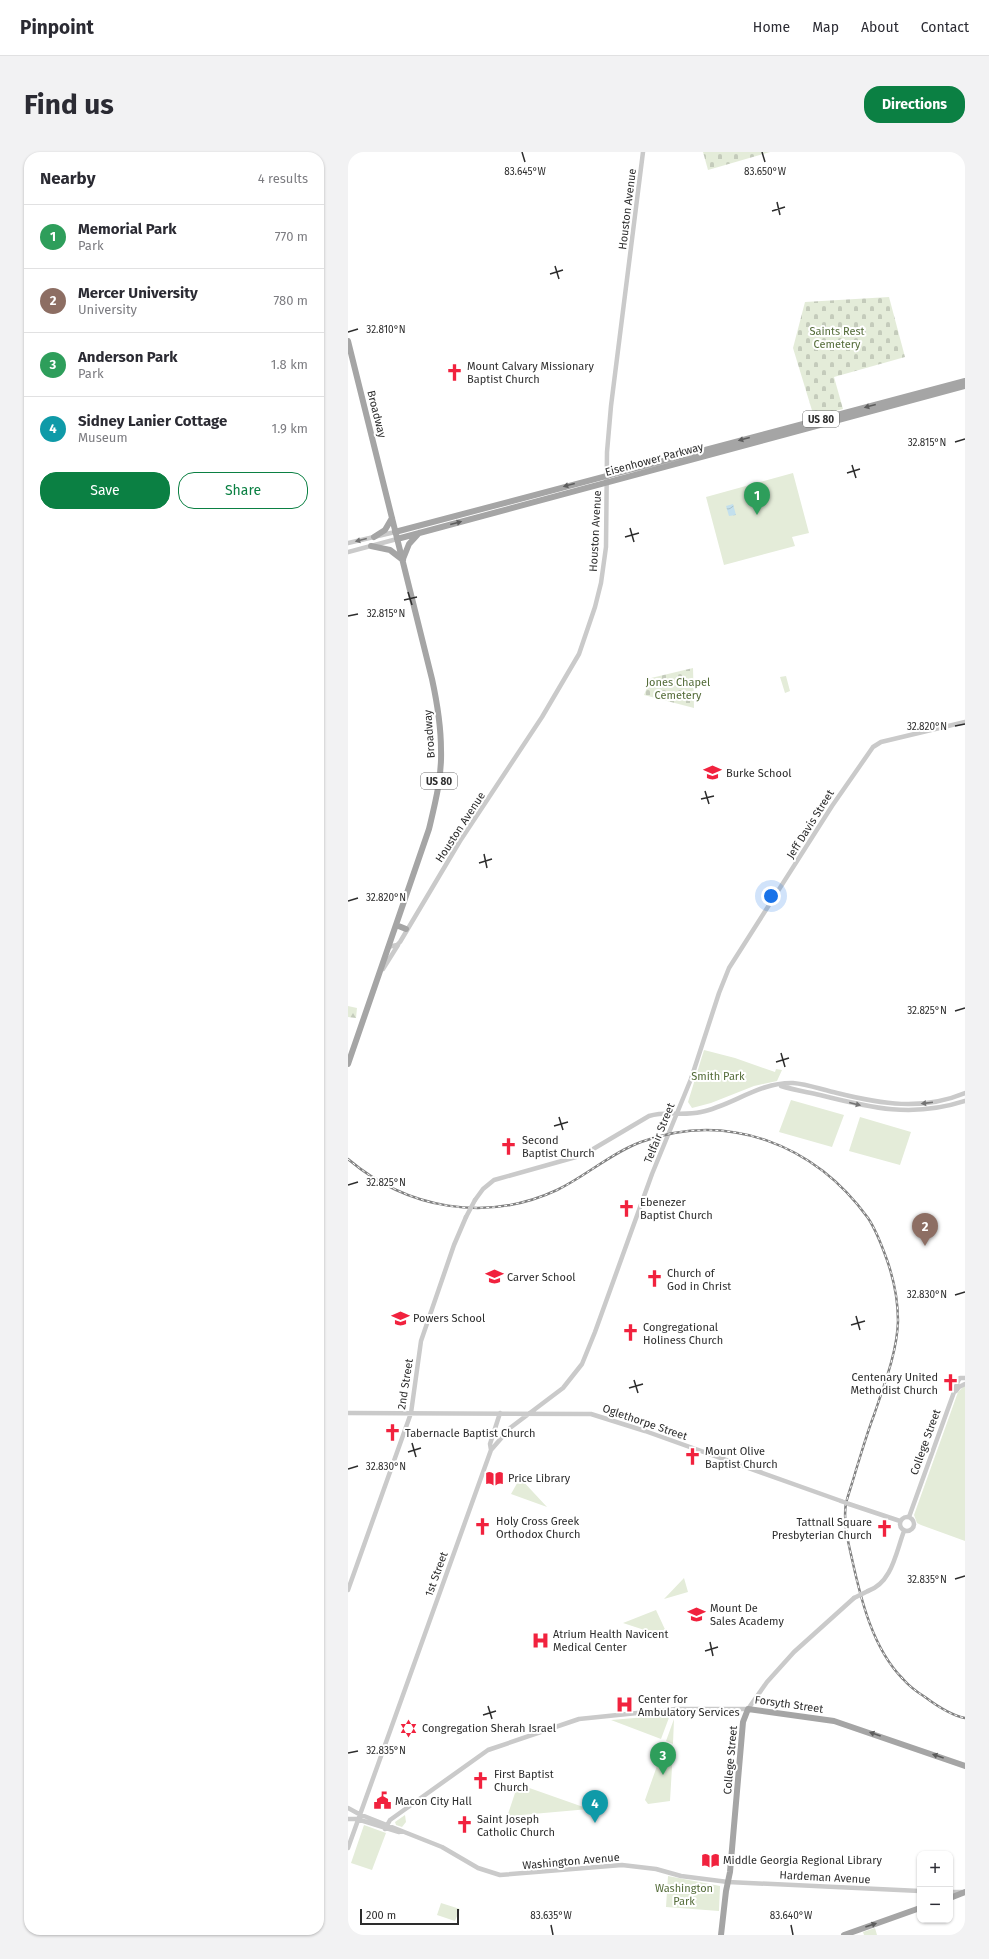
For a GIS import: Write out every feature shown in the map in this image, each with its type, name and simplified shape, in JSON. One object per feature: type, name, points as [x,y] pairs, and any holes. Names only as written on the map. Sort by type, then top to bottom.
[{"type":"main road","name":"Broadway","points":[[348,341],[395,532]]},
{"type":"main road","name":"Eisenhower Parkway","points":[[397,539],[607,479],[965,381]]},
{"type":"main road","name":"Eisenhower Parkway","points":[[395,532],[607,479],[965,386]]},
{"type":"main road","points":[[374,537],[385,530],[392,518],[398,524],[409,528]]},
{"type":"main road","name":"US 80","points":[[395,532],[403,560]]},
{"type":"main road","points":[[371,546],[390,550],[403,560],[409,544],[419,533]]},
{"type":"main road","name":"Broadway","points":[[388,947],[428,829],[438,789],[442,750],[435,693],[403,560]]},
{"type":"main road","points":[[396,925],[406,929]]},
{"type":"main road","name":"US 80","points":[[348,1064],[388,947]]},
{"type":"main road","name":"Forsyth Street","points":[[748,1709],[834,1721],[965,1766]]},
{"type":"main road","name":"College Street","points":[[721,1935],[728,1882],[743,1722],[748,1709]]},
{"type":"main road","points":[[953,1897],[965,1892]]},
{"type":"main road","points":[[844,1935],[917,1909]]},
{"type":"street","name":"Houston Avenue","points":[[379,975],[460,841],[542,717],[580,654],[596,608],[606,547],[607,479],[611,406],[643,152]]},
{"type":"street","name":"Eisenhower Parkway","points":[[348,543],[395,532]]},
{"type":"street","name":"Eisenhower Parkway","points":[[348,552],[397,539]]},
{"type":"street","name":"Jeff Davis Street","points":[[749,937],[832,806],[873,747],[881,742],[965,722]]},
{"type":"street","name":"Telfair Street","points":[[592,1340],[652,1174],[691,1079],[726,975],[749,937]]},
{"type":"street","points":[[388,947],[397,945],[400,942]]},
{"type":"street","points":[[676,1114],[701,1112],[757,1090],[793,1083],[868,1101],[896,1105],[926,1104],[950,1099],[965,1093]]},
{"type":"street","points":[[780,1085],[868,1107],[894,1110],[927,1110],[965,1100]]},
{"type":"street","name":"2nd Street","points":[[348,1590],[411,1413],[421,1341],[454,1245],[475,1200],[487,1185],[503,1176],[583,1155],[649,1116],[676,1114]]},
{"type":"street","name":"1st Street","points":[[348,1848],[491,1450],[510,1428],[563,1388],[576,1373],[592,1340]]},
{"type":"street","name":"College Street","points":[[910,1517],[951,1399],[958,1381],[964,1378]]},
{"type":"street","points":[[951,1399],[959,1387],[965,1384]]},
{"type":"street","points":[[544,1403],[544,1409],[548,1414]]},
{"type":"street","name":"Oglethorpe Street","points":[[348,1413],[591,1414],[900,1521]]},
{"type":"street","points":[[491,1450],[490,1444],[500,1413]]},
{"type":"street","points":[[904,1517],[910,1517],[914,1521],[914,1526],[909,1531],[904,1531],[900,1527],[900,1521],[904,1517]]},
{"type":"street","name":"College Street","points":[[748,1709],[766,1682],[794,1652],[854,1598],[880,1584],[888,1574],[904,1531]]},
{"type":"street","name":"Forsyth Street","points":[[386,1826],[403,1810],[468,1763],[498,1745],[579,1719],[676,1709],[748,1709]]},
{"type":"street","points":[[348,1808],[358,1817]]},
{"type":"street","points":[[348,1819],[358,1817]]},
{"type":"street","name":"Washington Avenue","points":[[358,1817],[442,1847],[486,1871],[506,1876],[622,1865],[656,1869],[681,1876],[728,1882]]},
{"type":"street","name":"Hardeman Avenue","points":[[728,1882],[917,1891]]},
{"type":"street","points":[[953,1892],[965,1892]]},
{"type":"green space","points":[[703,152],[770,152],[708,170]]},
{"type":"green space","name":"Saints Rest Cemetery","points":[[889,297],[905,357],[834,377],[843,409],[814,417],[793,348],[805,302]]},
{"type":"green space","points":[[793,473],[809,533],[792,537],[795,546],[724,565],[706,497]]},
{"type":"green space","name":"Jones Chapel Cemetery","points":[[693,668],[694,708],[644,695],[651,678]]},
{"type":"green space","points":[[786,676],[790,691],[785,693],[780,677]]},
{"type":"green space","points":[[348,1006],[357,1008],[356,1018],[348,1017]]},
{"type":"green space","name":"Smith Park","points":[[704,1050],[735,1058],[775,1072],[776,1069],[782,1070],[777,1081],[754,1086],[711,1103],[692,1108],[688,1102]]},
{"type":"green space","points":[[791,1100],[844,1115],[832,1147],[779,1132]]},
{"type":"green space","points":[[860,1117],[911,1132],[900,1165],[849,1151]]},
{"type":"green space","points":[[965,1385],[965,1541],[917,1523],[914,1515],[958,1392]]},
{"type":"green space","points":[[520,1478],[547,1507],[511,1494]]},
{"type":"green space","points":[[684,1578],[688,1592],[664,1599]]},
{"type":"green space","points":[[656,1610],[669,1638],[623,1623]]},
{"type":"green space","points":[[670,1715],[661,1739],[611,1720]]},
{"type":"green space","points":[[674,1719],[673,1744],[666,1741]]},
{"type":"green space","points":[[664,1746],[673,1750],[670,1801],[648,1804],[645,1800]]},
{"type":"green space","points":[[518,1784],[589,1809],[510,1816],[508,1814]]},
{"type":"green space","points":[[405,1815],[406,1822],[402,1827],[396,1825],[395,1822]]},
{"type":"green space","points":[[364,1825],[386,1833],[372,1870],[351,1863]]},
{"type":"green space","name":"Washington Park","points":[[668,1876],[720,1886],[719,1911],[666,1907]]},
{"type":"green space","points":[[441,1903],[460,1909],[455,1921],[437,1915]]},
{"type":"green space","points":[[875,1928],[877,1935],[864,1935],[863,1932]]},
{"type":"water","points":[[733,504],[736,515],[729,516],[726,506]]},
{"type":"railway","points":[[348,1159],[371,1176],[396,1190],[421,1199],[448,1206],[475,1208],[503,1206],[530,1200],[557,1190],[619,1152],[641,1142],[674,1133],[706,1130],[737,1133],[767,1141],[796,1153],[822,1171],[847,1192],[868,1218],[881,1244],[894,1283],[898,1321],[895,1345],[889,1369],[846,1503],[846,1524],[850,1552],[864,1607],[876,1639],[893,1667],[908,1684],[934,1704],[954,1715],[965,1718]]},
{"type":"place","name":"Mount Calvary Missionary Baptist Church","points":[[454,372]]},
{"type":"place","name":"Memorial Park","points":[[757,515]]},
{"type":"place","name":"Burke School","points":[[713,773]]},
{"type":"place","name":"Second Baptist Church","points":[[509,1146]]},
{"type":"place","name":"Ebenezer Baptist Church","points":[[627,1208]]},
{"type":"place","name":"Mercer University","points":[[925,1246]]},
{"type":"place","name":"Carver School","points":[[494,1277]]},
{"type":"place","name":"Church of God in Christ","points":[[654,1279]]},
{"type":"place","name":"Powers School","points":[[400,1318]]},
{"type":"place","name":"Congregational Holiness Church","points":[[630,1333]]},
{"type":"place","name":"Centenary United Methodist Church","points":[[951,1383]]},
{"type":"place","name":"Tabernacle Baptist Church","points":[[392,1433]]},
{"type":"place","name":"Mount Olive Baptist Church","points":[[692,1457]]},
{"type":"place","name":"Price Library","points":[[495,1478]]},
{"type":"place","name":"Holy Cross Greek Orthodox Church","points":[[483,1527]]},
{"type":"place","name":"Tattnall Square Presbyterian Church","points":[[885,1528]]},
{"type":"place","name":"Mount De Sales Academy","points":[[697,1614]]},
{"type":"place","name":"Atrium Health Navicent Medical Center","points":[[540,1640]]},
{"type":"place","name":"Center for Ambulatory Services","points":[[625,1705]]},
{"type":"place","name":"Congregation Sherah Israel","points":[[409,1728]]},
{"type":"place","name":"Anderson Park","points":[[663,1775]]},
{"type":"place","name":"First Baptist Church","points":[[481,1780]]},
{"type":"place","name":"Macon City Hall","points":[[382,1801]]},
{"type":"place","name":"Sidney Lanier Cottage","points":[[595,1823]]},
{"type":"place","name":"Saint Joseph Catholic Church","points":[[464,1825]]},
{"type":"place","name":"Middle Georgia Regional Library","points":[[710,1860]]}]
